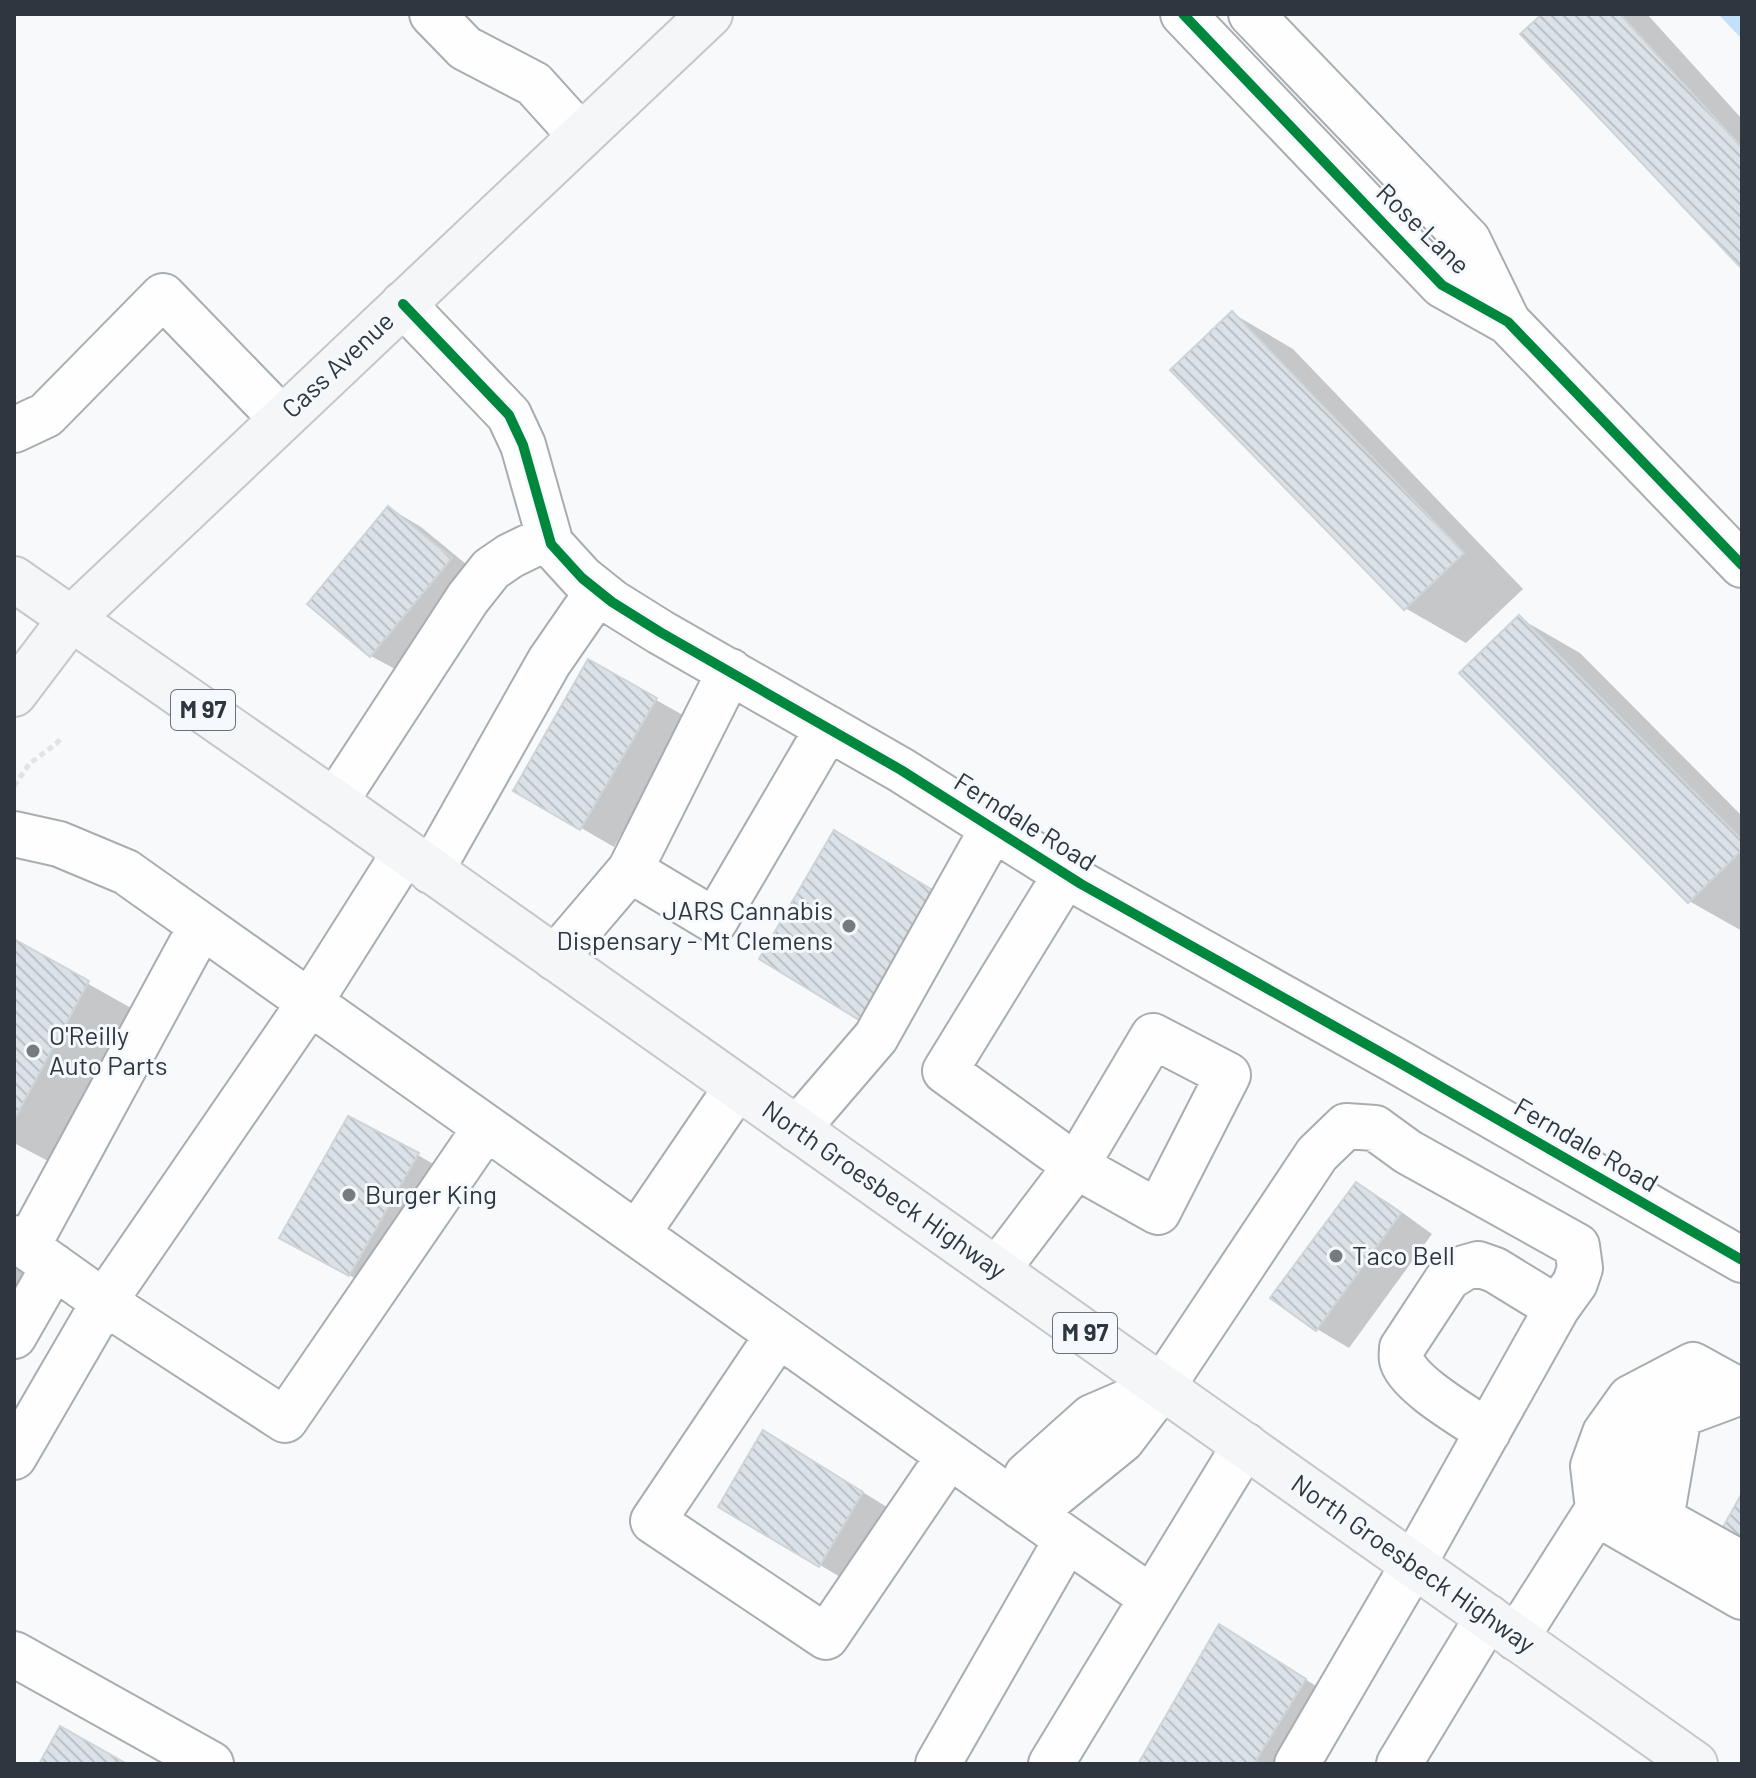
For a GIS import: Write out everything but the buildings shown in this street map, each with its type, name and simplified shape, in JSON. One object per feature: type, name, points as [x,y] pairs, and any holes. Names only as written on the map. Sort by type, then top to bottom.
[{"type":"main road","name":"Cass Avenue","points":[[14,694],[70,620],[710,14]]},
{"type":"main road","name":"M 97","points":[[14,579],[70,620]]},
{"type":"main road","name":"North Groesbeck Highway","points":[[70,620],[335,802],[1695,1764]]},
{"type":"street","points":[[432,14],[465,48],[534,84],[580,135]]},
{"type":"street","name":"Rose Lane","points":[[1183,14],[1442,285],[1508,322],[1742,565]]},
{"type":"street","name":"Rose Lane","points":[[1251,14],[1468,240],[1508,322]]},
{"type":"street","points":[[14,430],[46,415],[163,296],[281,418]]},
{"type":"street","name":"Ferndale Road","points":[[403,304],[509,415],[523,445],[551,544],[598,591],[660,632],[901,770],[1066,874],[1742,1260]]},
{"type":"street","points":[[335,802],[468,598],[491,569],[549,537]]},
{"type":"street","points":[[14,1457],[104,1302],[310,1002],[418,861],[598,591]]},
{"type":"street","points":[[555,958],[630,870],[730,671]]},
{"type":"street","points":[[630,870],[715,921],[828,728]]},
{"type":"street","points":[[797,1129],[876,1037],[993,828]]},
{"type":"street","points":[[14,834],[59,844],[126,872],[1152,1598]]},
{"type":"street","points":[[997,1270],[1076,1166],[945,1071],[1066,874]]},
{"type":"street","points":[[14,1336],[32,1251],[201,926]]},
{"type":"street","points":[[637,1234],[737,1087]]},
{"type":"street","points":[[1020,1506],[1053,1496],[1122,1440],[1162,1387],[1317,1154],[1346,1126],[1375,1128],[1408,1152],[1577,1246],[1580,1268],[1575,1283],[1557,1308],[1297,1764]]},
{"type":"street","points":[[32,1251],[104,1302],[285,1420],[486,1127]]},
{"type":"street","points":[[1488,1432],[1426,1390],[1401,1362],[1402,1348],[1448,1278],[1478,1264],[1495,1270],[1557,1308]]},
{"type":"street","points":[[778,1335],[653,1521],[826,1637],[949,1456]]},
{"type":"street","points":[[1399,1764],[1502,1627],[1596,1513],[1593,1466],[1605,1433],[1630,1398],[1693,1365],[1742,1392]]},
{"type":"street","points":[[1742,1392],[1679,1415],[1661,1519],[1742,1564]]},
{"type":"street","points":[[1051,1764],[1245,1445]]},
{"type":"street","points":[[1596,1513],[1742,1597]]},
{"type":"street","points":[[938,1764],[1067,1539]]},
{"type":"street","points":[[14,1654],[211,1764]]},
{"type":"path","points":[[14,786],[29,764],[62,737]]},
{"type":"green space","points":[[1718,14],[1742,14],[1742,39]]},
{"type":"cycle path","points":[[1183,14],[1442,285],[1508,322],[1742,565]]},
{"type":"cycle path","points":[[403,304],[509,415],[523,445],[551,544],[582,578],[612,602],[901,770],[1081,884],[1742,1260]]},
{"type":"place","name":"JARS Cannabis Dispensary - Mt Clemens","points":[[849,926]]},
{"type":"place","name":"O'Reilly Auto Parts","points":[[33,1051]]},
{"type":"place","name":"Burger King","points":[[349,1195]]},
{"type":"place","name":"Taco Bell","points":[[1336,1256]]}]
